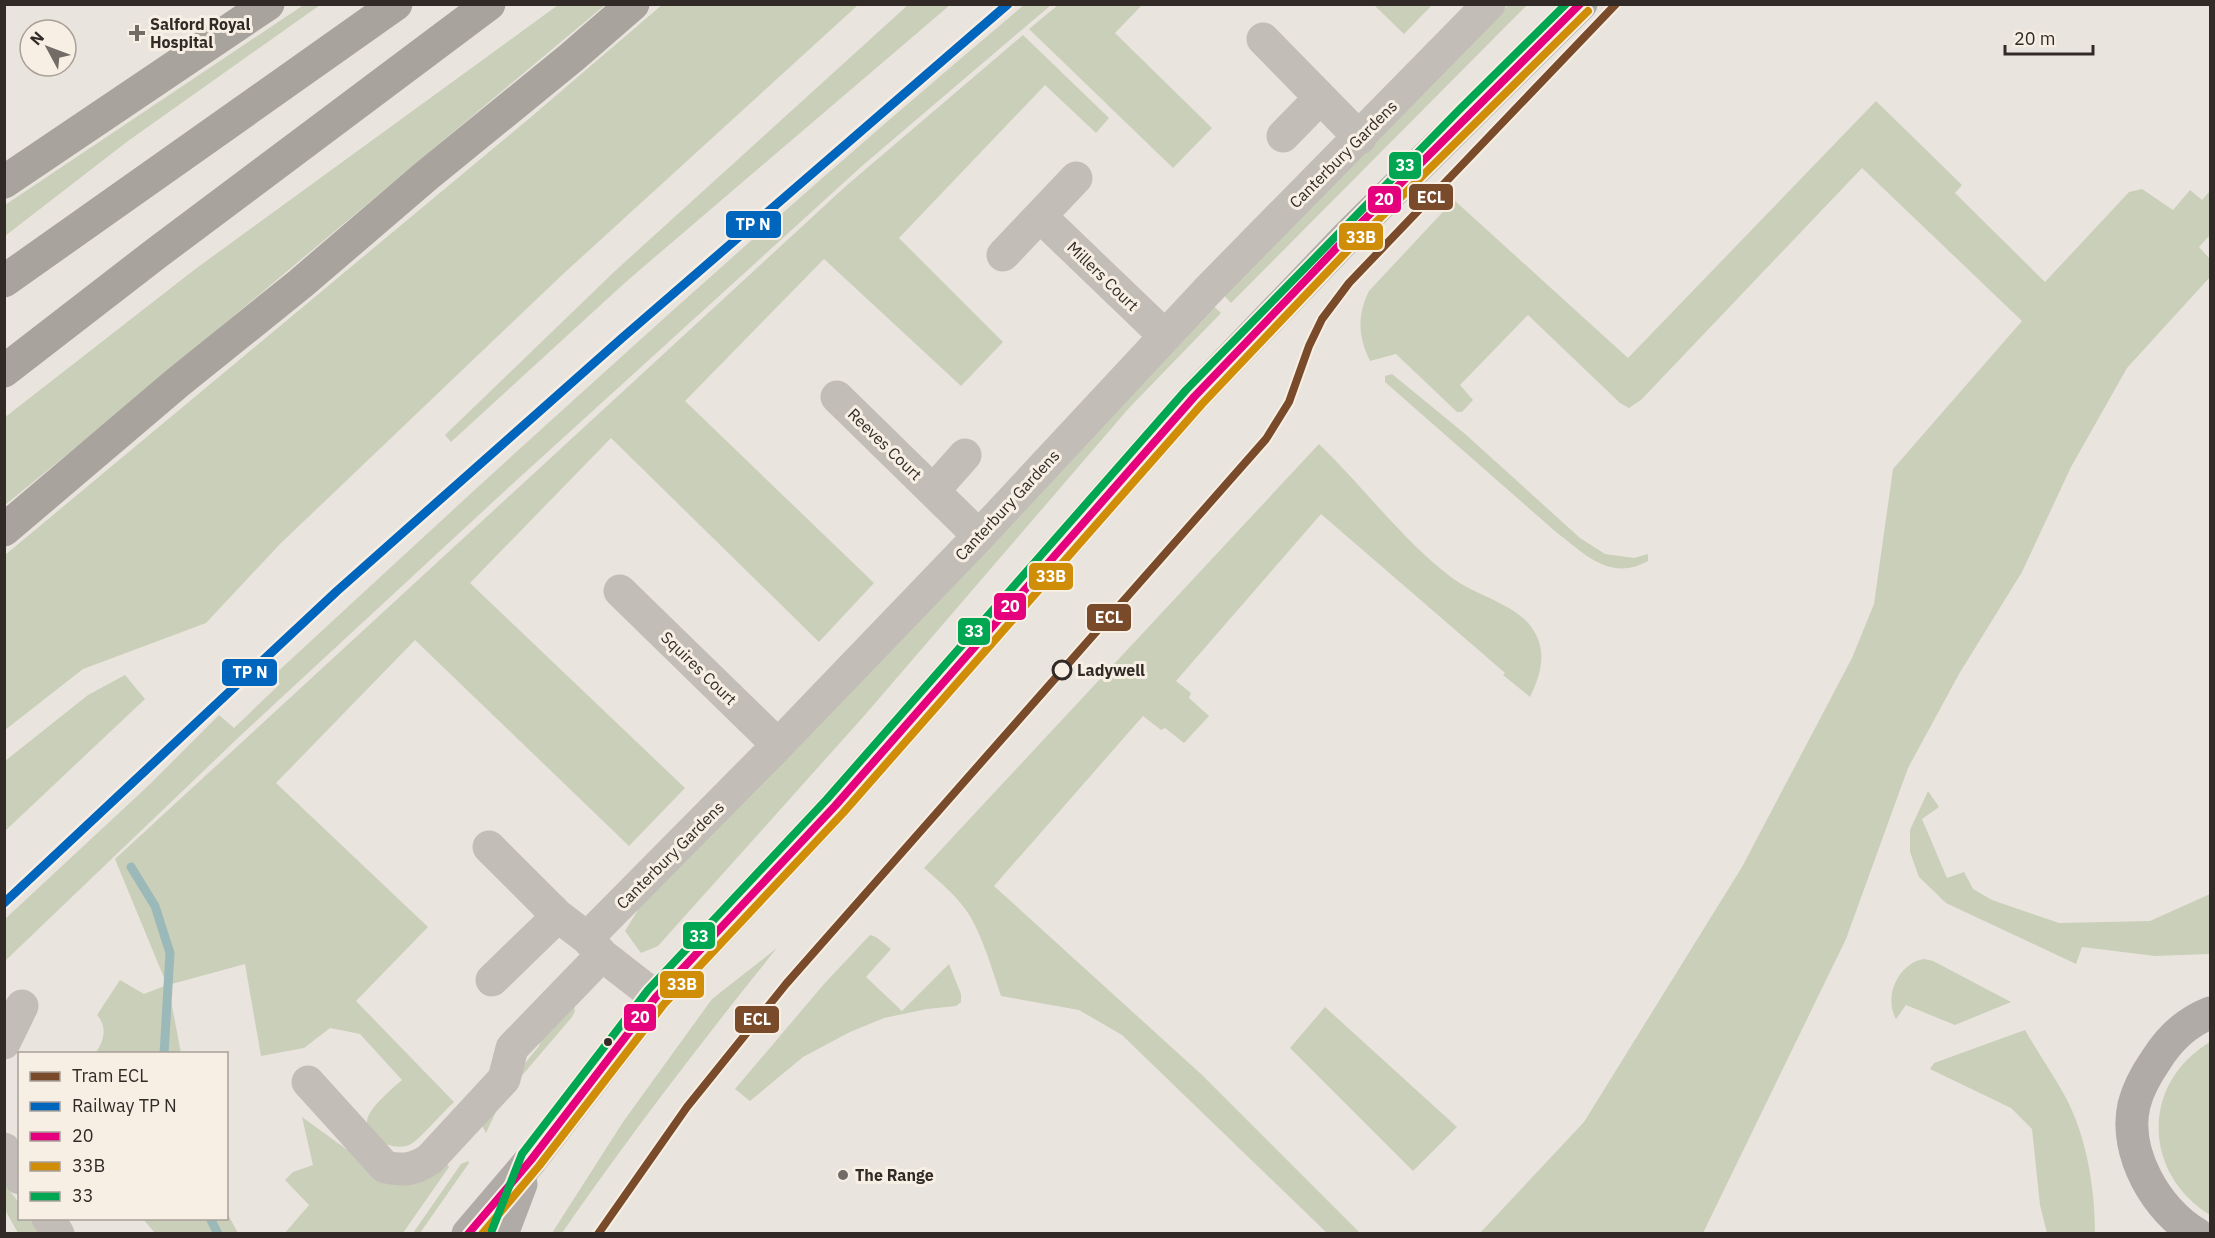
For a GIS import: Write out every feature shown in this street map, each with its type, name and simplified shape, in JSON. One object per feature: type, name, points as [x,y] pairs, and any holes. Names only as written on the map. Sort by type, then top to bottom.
[{"type":"highway","points":[[4,182],[268,4]]},
{"type":"highway","points":[[4,281],[396,4]]},
{"type":"highway","points":[[4,371],[158,252],[489,4]]},
{"type":"highway","points":[[4,530],[633,4]]},
{"type":"main road","points":[[468,1233],[531,1160],[604,1062],[656,998],[835,806],[1226,363],[1433,150],[1581,4]]},
{"type":"main road","points":[[2198,1233],[2183,1226],[2159,1202],[2144,1174],[2133,1140],[2134,1106],[2146,1074],[2168,1041],[2199,1017],[2211,1013]]},
{"type":"main road","points":[[502,1233],[531,1160]]},
{"type":"main road","points":[[2151,1233],[2159,1202]]},
{"type":"street","name":"Canterbury Gardens","points":[[308,1082],[385,1167],[403,1170],[417,1168],[430,1159],[504,1079],[512,1048],[595,947],[778,745],[979,536],[1210,288],[1360,138],[1489,4]]},
{"type":"street","points":[[1263,39],[1360,138]]},
{"type":"street","points":[[1283,136],[1320,98]]},
{"type":"street","points":[[1003,255],[1076,178]]},
{"type":"street","name":"Millers Court","points":[[1040,216],[1165,336]]},
{"type":"street","name":"Reeves Court","points":[[837,397],[979,536]]},
{"type":"street","name":"Reeves Court","points":[[933,491],[965,455]]},
{"type":"street","name":"Squires Court","points":[[620,591],[778,745]]},
{"type":"street","points":[[489,848],[558,916],[656,998]]},
{"type":"street","points":[[492,980],[558,916]]},
{"type":"street","points":[[4,1042],[22,1006]]},
{"type":"street","points":[[4,1149],[18,1174]]},
{"type":"street","points":[[49,1220],[58,1233]]},
{"type":"green space","points":[[305,4],[320,5],[128,141],[5,236],[5,205]]},
{"type":"green space","points":[[663,4],[858,5],[562,275],[280,544],[206,623],[83,669],[5,730],[5,555],[531,117]]},
{"type":"green space","points":[[909,4],[950,5],[628,280],[451,442],[445,435],[615,271]]},
{"type":"green space","points":[[558,5],[605,5],[5,505],[4,418],[194,270]]},
{"type":"green space","points":[[1024,5],[1051,5],[862,166],[508,488],[240,736],[5,961],[5,919],[148,786],[219,715],[234,728],[280,684],[273,676],[458,505],[738,252]]},
{"type":"green space","points":[[1058,5],[1142,5],[1115,33],[1212,128],[1173,168],[1029,29]]},
{"type":"green space","points":[[1374,5],[1432,5],[1404,34]]},
{"type":"green space","points":[[1508,5],[1527,5],[1231,303],[1221,292]]},
{"type":"green space","points":[[1023,35],[1109,118],[1096,133],[1045,85],[899,238],[1003,342],[961,386],[824,259],[685,401],[874,583],[819,642],[611,438],[470,583],[685,788],[629,846],[415,640],[276,783],[428,927],[356,1001],[454,1102],[411,1144],[398,1147],[383,1143],[368,1129],[368,1117],[381,1099],[402,1080],[360,1034],[330,1028],[304,1048],[261,1056],[245,964],[168,985],[181,1052],[96,1052],[104,1034],[103,1024],[97,1015],[120,980],[144,994],[167,985],[115,859],[846,186]]},
{"type":"green space","points":[[1876,101],[1962,185],[1955,193],[2045,282],[2129,192],[2142,189],[2173,210],[2190,190],[2202,200],[2210,191],[2210,235],[2199,247],[2210,259],[2210,277],[2127,368],[2071,467],[2022,572],[1959,674],[1908,768],[1846,939],[1703,1233],[1480,1233],[1584,1122],[1742,867],[1852,658],[1874,604],[1893,469],[2022,321],[1862,168],[1641,400],[1629,408],[1620,403],[1528,315],[1460,385],[1473,400],[1462,412],[1457,412],[1396,354],[1370,361],[1361,335],[1361,317],[1365,300],[1369,291],[1454,200],[1628,358]]},
{"type":"green space","points":[[1209,302],[1221,313],[1129,408],[864,716],[658,946],[641,953],[625,931],[644,900]]},
{"type":"green space","points":[[1392,374],[1464,433],[1580,538],[1605,554],[1634,558],[1648,554],[1648,561],[1634,567],[1610,567],[1577,549],[1385,382],[1385,376]]},
{"type":"green space","points":[[1319,444],[1399,530],[1433,562],[1460,583],[1516,612],[1532,628],[1540,645],[1541,662],[1530,697],[1321,514],[1176,681],[1191,693],[1189,698],[1209,716],[1184,743],[1165,728],[1161,730],[1143,716],[994,886],[1201,1074],[1360,1233],[1327,1233],[1122,1035],[1079,1010],[1001,996],[984,945],[966,909],[924,868]]},
{"type":"green space","points":[[125,675],[145,699],[5,831],[5,761],[88,695]]},
{"type":"green space","points":[[1928,791],[1939,807],[1922,819],[1947,878],[1964,872],[1973,889],[1992,900],[2059,923],[2150,921],[2210,894],[2210,954],[2155,956],[2082,947],[2076,964],[1946,903],[1919,877],[1910,852],[1910,830]]},
{"type":"green space","points":[[870,935],[891,949],[866,977],[902,1011],[949,964],[961,994],[961,1002],[956,1006],[927,1009],[884,1018],[850,1032],[803,1057],[750,1101],[735,1089],[824,984]]},
{"type":"green space","points":[[777,948],[667,1089],[562,1233],[552,1233],[623,1122],[712,999]]},
{"type":"green space","points":[[1924,959],[1933,961],[2011,1002],[1955,1025],[1906,1005],[1896,1019],[1891,1000],[1896,982],[1907,967]]},
{"type":"green space","points":[[573,1002],[575,1011],[572,1017],[502,1099],[486,1133],[479,1120],[539,1046],[546,1026]]},
{"type":"green space","points":[[1325,1007],[1457,1127],[1413,1171],[1290,1048]]},
{"type":"green space","points":[[2025,1030],[2061,1089],[2079,1130],[2091,1181],[2095,1233],[2047,1233],[2040,1205],[2032,1129],[2011,1108],[1930,1069],[1934,1063]]},
{"type":"green space","points":[[2210,1042],[2210,1215],[2188,1197],[2172,1176],[2162,1153],[2159,1128],[2162,1104],[2171,1080],[2187,1059]]},
{"type":"green space","points":[[302,1117],[389,1180],[447,1164],[449,1167],[403,1233],[284,1234],[309,1205],[285,1180],[293,1172],[313,1165]]},
{"type":"green space","points":[[468,1161],[469,1163],[420,1233],[413,1233],[461,1164]]},
{"type":"green space","points":[[4,1183],[18,1202],[18,1220],[32,1220],[42,1233],[18,1233],[5,1210]]},
{"type":"green space","points":[[228,1215],[238,1233],[155,1233],[144,1220],[228,1220]]},
{"type":"waterway","points":[[131,867],[155,906],[170,953],[164,1052]]},
{"type":"waterway","points":[[211,1220],[218,1234]]},
{"type":"tram line","name":"ECL","points":[[598,1234],[687,1107],[786,984],[1266,439],[1289,402],[1309,346],[1322,319],[1349,283],[1616,4]]},
{"type":"transit line","points":[[4,903],[337,591],[622,338],[1008,4]]},
{"type":"transit line","name":"33","points":[[492,1230],[522,1154],[648,990],[827,799],[1186,390],[1459,110],[1566,4]]},
{"type":"transit line","name":"20","points":[[468,1234],[531,1160],[656,997],[835,806],[1194,397],[1347,237],[1580,4]]},
{"type":"transit line","name":"33B","points":[[482,1234],[539,1166],[664,1004],[843,813],[1202,404],[1354,244],[1588,11]]},
{"type":"place","name":"Salford Royal Hospital","points":[[137,33]]},
{"type":"place","name":"Ladywell","points":[[1062,670]]},
{"type":"place","name":"The Range","points":[[843,1175]]}]
